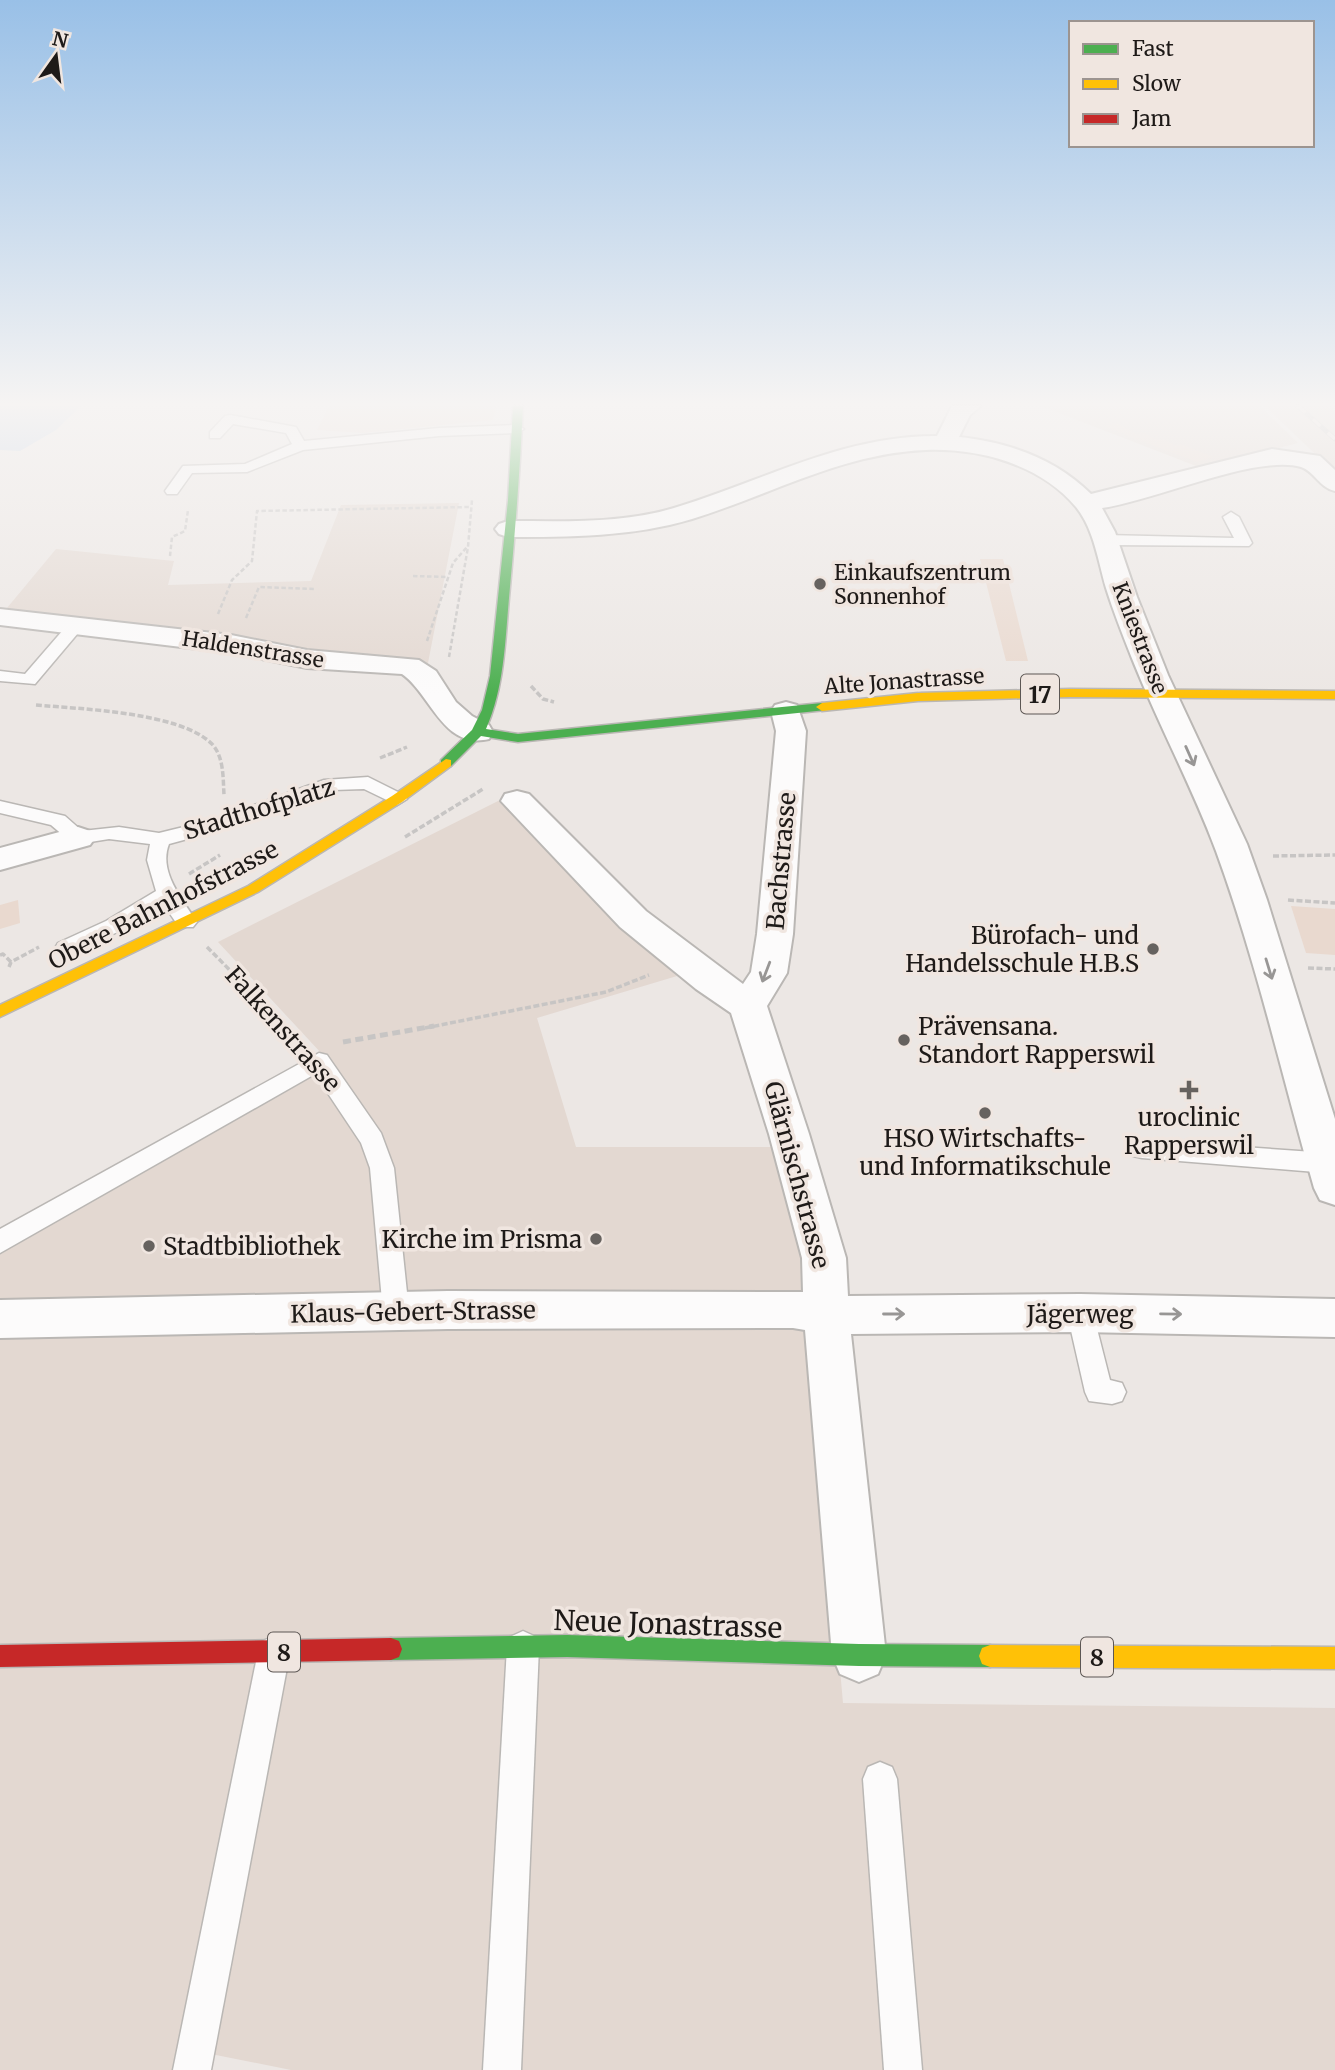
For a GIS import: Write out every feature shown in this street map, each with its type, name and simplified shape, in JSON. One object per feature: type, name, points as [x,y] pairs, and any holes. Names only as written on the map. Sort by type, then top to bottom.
[{"type":"main road","points":[[478,732],[488,710],[496,676],[513,503]]},
{"type":"main road","name":"Alte Jonastrasse","points":[[478,732],[518,738],[918,697],[1070,693],[1335,695]]},
{"type":"main road","name":"Obere Bahnhofstrasse","points":[[0,1012],[253,889],[397,799],[450,760],[478,732]]},
{"type":"main road","name":"Neue Jonastrasse","points":[[0,1656],[523,1647],[859,1656],[1335,1658]]},
{"type":"street","name":"Kniestrasse","points":[[509,529],[600,528],[640,524],[714,503]]},
{"type":"street","name":"Kniestrasse","points":[[1086,503],[1105,540],[1129,614],[1161,694],[1235,856],[1331,1175]]},
{"type":"street","name":"Haldenstrasse","points":[[0,617],[206,641],[307,659],[402,665],[418,670]]},
{"type":"street","points":[[418,670],[426,677],[444,707],[461,723],[478,732]]},
{"type":"street","name":"Bachstrasse","points":[[748,1006],[769,973],[775,934],[791,732],[786,711]]},
{"type":"street","points":[[517,801],[633,919],[748,1006]]},
{"type":"street","points":[[0,859],[78,838]]},
{"type":"street","name":"Glärnischstrasse","points":[[748,1006],[789,1133],[824,1258],[826,1315],[859,1656]]},
{"type":"street","name":"Klaus-Gebert-Strasse","points":[[0,1319],[793,1309],[826,1315]]},
{"type":"street","name":"Jägerweg","points":[[826,1315],[1080,1313],[1335,1318]]},
{"type":"lane","points":[[1105,540],[1244,543],[1231,517]]},
{"type":"lane","points":[[0,676],[29,680],[76,626]]},
{"type":"lane","name":"Stadthofplatz","points":[[161,841],[331,784],[368,783],[397,799]]},
{"type":"lane","points":[[0,807],[58,820],[78,838],[110,832],[132,833],[161,841],[156,848],[158,866],[176,886],[186,922]]},
{"type":"lane","points":[[66,948],[113,926],[176,886]]},
{"type":"lane","points":[[0,1242],[312,1054]]},
{"type":"lane","name":"Falkenstrasse","points":[[312,1054],[372,1140],[382,1168],[396,1312]]},
{"type":"lane","points":[[1142,1149],[1331,1175]]},
{"type":"lane","points":[[1080,1313],[1099,1392],[1112,1392]]},
{"type":"lane","points":[[502,2070],[523,1647]]},
{"type":"lane","points":[[192,2070],[274,1652]]},
{"type":"lane","points":[[880,1779],[902,2070]]},
{"type":"path","points":[[170,556],[172,537],[186,531],[189,503]]},
{"type":"path","points":[[449,663],[468,547],[472,503]]},
{"type":"path","points":[[206,641],[232,580],[252,561],[257,511],[470,507]]},
{"type":"path","points":[[418,670],[453,563],[468,547]]},
{"type":"path","points":[[412,576],[448,577]]},
{"type":"path","points":[[234,645],[259,587],[316,589]]},
{"type":"path","points":[[530,676],[532,690],[542,699],[565,705]]},
{"type":"path","points":[[25,704],[124,715],[161,721],[186,729],[210,742],[221,758],[225,798]]},
{"type":"path","points":[[388,756],[425,738],[434,730],[444,707]]},
{"type":"path","points":[[176,886],[223,853]]},
{"type":"path","points":[[1235,856],[1335,855]]},
{"type":"path","points":[[1279,900],[1335,903]]},
{"type":"path","name":"Falkenstrasse","points":[[210,951],[312,1054]]},
{"type":"path","points":[[1,953],[11,962]]},
{"type":"path","points":[[312,1054],[606,992],[685,960]]},
{"type":"path","points":[[1303,968],[1335,969]]},
{"type":"shaded area","points":[[459,503],[428,663],[340,659],[2,614],[56,549],[174,561],[168,585],[311,581],[341,505]]},
{"type":"shaded area","points":[[980,559],[1003,559],[1028,661],[1006,661]]},
{"type":"shaded area","points":[[502,799],[677,976],[537,1018],[576,1147],[773,1147],[802,1240],[843,1703],[1335,1708],[1335,2070],[291,2070],[211,2054],[205,2070],[0,2070],[0,1233],[322,1054],[218,942]]},
{"type":"shaded area","points":[[18,900],[20,923],[0,929],[0,905]]},
{"type":"shaded area","points":[[1291,906],[1335,909],[1335,955],[1306,953]]},
{"type":"traffic: fast","points":[[446,763],[478,732],[488,710],[496,676],[513,503]]},
{"type":"traffic: fast","points":[[478,732],[518,738],[822,707]]},
{"type":"traffic: fast","points":[[391,1649],[567,1646],[990,1656]]},
{"type":"traffic: slow","points":[[822,707],[918,697],[1070,693],[1335,695]]},
{"type":"traffic: slow","points":[[0,1012],[253,889],[397,799],[446,763]]},
{"type":"traffic: slow","points":[[990,1656],[1335,1658]]},
{"type":"traffic: jam","points":[[0,1656],[391,1649]]},
{"type":"place","name":"Einkaufszentrum Sonnenhof","points":[[820,584]]},
{"type":"place","name":"Bürofach- und Handelsschule H.B.S","points":[[1153,949]]},
{"type":"place","name":"Prävensana. Standort Rapperswil","points":[[904,1040]]},
{"type":"place","name":"uroclinic Rapperswil","points":[[1189,1090]]},
{"type":"place","name":"HSO Wirtschafts- und Informatikschule","points":[[985,1113]]},
{"type":"place","name":"Kirche im Prisma","points":[[596,1239]]},
{"type":"place","name":"Stadtbibliothek","points":[[149,1246]]}]
